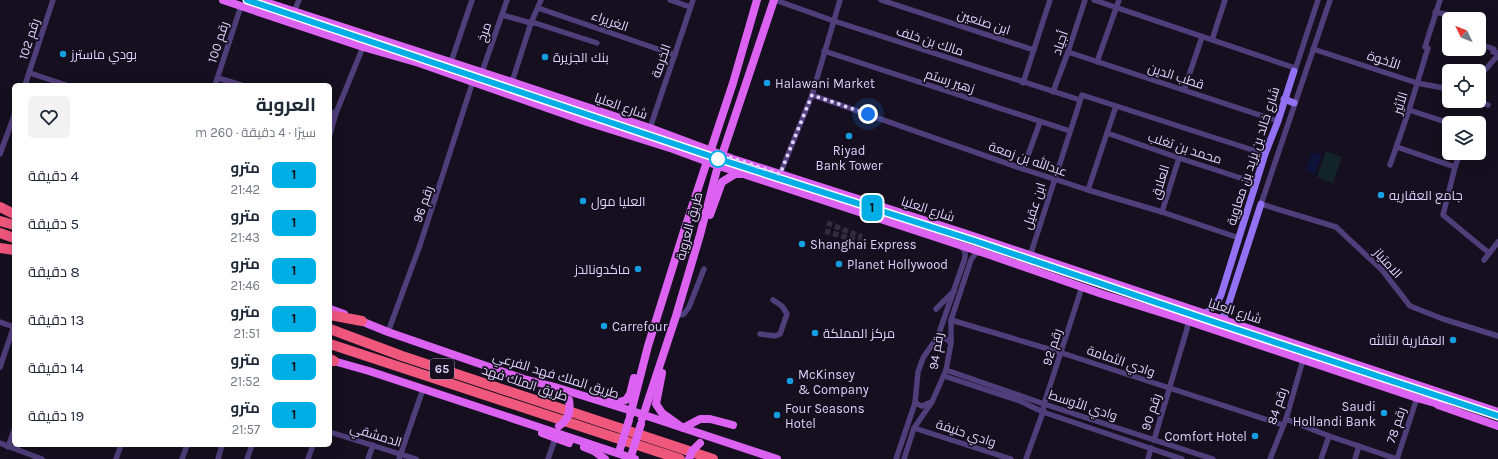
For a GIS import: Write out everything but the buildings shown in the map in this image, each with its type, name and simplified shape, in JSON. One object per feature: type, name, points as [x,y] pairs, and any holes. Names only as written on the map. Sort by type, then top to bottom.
[{"type":"highway","points":[[0,207],[12,213]]},
{"type":"highway","points":[[0,221],[12,224]]},
{"type":"highway","points":[[0,233],[12,237]]},
{"type":"highway","points":[[0,249],[12,250]]},
{"type":"highway","points":[[332,315],[362,321]]},
{"type":"highway","name":"طريق الملك فهد","points":[[332,330],[402,356],[713,459]]},
{"type":"highway","name":"طريق الملك فهد","points":[[332,345],[680,459]]},
{"type":"main road","name":"شارع العليا","points":[[223,0],[363,47],[473,81],[587,122],[673,149],[719,166],[746,173],[1498,426]]},
{"type":"main road","name":"شارع العليا","points":[[259,0],[482,72],[650,128],[723,155],[1498,412]]},
{"type":"main road","name":"طريق العروبة","points":[[619,454],[632,411],[648,346],[706,161],[733,83],[757,0]]},
{"type":"main road","name":"طريق العروبة","points":[[632,457],[642,419],[676,316],[719,166],[774,0]]},
{"type":"main road","points":[[420,52],[448,61],[452,67],[448,70],[440,70]]},
{"type":"main road","name":"شارع خالد بن يزيد بن معاوية","points":[[1204,314],[1215,307],[1221,295],[1264,154],[1278,120],[1295,69]]},
{"type":"main road","points":[[1284,99],[1294,103]]},
{"type":"main road","points":[[700,235],[708,221],[722,182],[735,174],[746,173]]},
{"type":"main road","points":[[0,204],[12,207]]},
{"type":"main road","name":"شارع خالد بن يزيد بن معاوية","points":[[1220,319],[1225,315],[1261,204]]},
{"type":"main road","points":[[988,254],[983,251],[981,247],[984,244],[992,243]]},
{"type":"main road","points":[[0,249],[12,255]]},
{"type":"main road","points":[[1221,295],[1225,300],[1230,299]]},
{"type":"main road","name":"طريق الملك فهد الفرعي","points":[[332,310],[388,332],[524,379],[632,411],[642,419],[683,428],[777,459]]},
{"type":"main road","points":[[1203,326],[1213,324],[1220,319]]},
{"type":"main road","points":[[597,400],[619,402],[626,400],[630,394],[640,358],[648,346]]},
{"type":"main road","points":[[664,352],[663,369],[656,404],[662,413],[683,428],[700,419],[710,419],[733,425]]},
{"type":"main road","points":[[332,360],[632,457]]},
{"type":"main road","points":[[507,417],[543,428],[554,429],[564,423],[569,413],[569,400],[563,394],[524,379]]},
{"type":"main road","points":[[1433,404],[1444,404],[1446,399],[1443,395]]},
{"type":"main road","points":[[507,417],[528,428],[555,439],[588,448],[605,459]]},
{"type":"main road","points":[[689,459],[692,451],[700,443],[722,441]]},
{"type":"street","name":"رقم 102","points":[[26,83],[53,0]]},
{"type":"street","points":[[294,12],[298,0]]},
{"type":"street","points":[[451,62],[472,0]]},
{"type":"street","name":"مرخ","points":[[482,72],[508,0]]},
{"type":"street","points":[[512,82],[531,23],[541,0]]},
{"type":"street","points":[[670,0],[690,7]]},
{"type":"street","name":"الخرمة","points":[[650,128],[693,0]]},
{"type":"street","name":"مالك بن خلف","points":[[774,0],[1023,83],[1053,92],[1116,106],[1264,154]]},
{"type":"street","points":[[780,174],[812,95],[840,0]]},
{"type":"street","name":"ابن صنعين","points":[[881,0],[1034,50]]},
{"type":"street","points":[[1023,83],[1050,0]]},
{"type":"street","name":"أجياد","points":[[1053,92],[1085,0]]},
{"type":"street","points":[[1094,0],[1295,69]]},
{"type":"street","points":[[1097,62],[1119,0]]},
{"type":"street","points":[[1212,40],[1225,0]]},
{"type":"street","name":"شارع خالد بن يزيد بن معاوية","points":[[1295,69],[1318,0]]},
{"type":"street","name":"شارع خالد بن يزيد بن معاوية","points":[[1261,204],[1330,0]]},
{"type":"street","points":[[1440,0],[1435,12],[1442,14]]},
{"type":"street","name":"رقم 100","points":[[216,83],[241,6]]},
{"type":"street","name":"الغريراء","points":[[538,8],[675,55]]},
{"type":"street","name":"الأثير","points":[[1390,165],[1428,48],[1425,47],[1435,12]]},
{"type":"street","points":[[502,15],[544,26],[597,43]]},
{"type":"street","points":[[1184,90],[1202,37]]},
{"type":"street","points":[[1486,46],[1494,49],[1496,54],[1486,68]]},
{"type":"street","points":[[332,127],[336,113],[363,47]]},
{"type":"street","name":"الأخوة","points":[[1313,49],[1417,83],[1442,88]]},
{"type":"street","name":"زهير رستم","points":[[824,51],[1070,131]]},
{"type":"street","name":"قطب الدين","points":[[1068,52],[1278,120]]},
{"type":"street","points":[[30,73],[60,83]]},
{"type":"street","points":[[218,78],[234,83]]},
{"type":"street","name":"رقم 96","points":[[388,332],[420,245],[473,81]]},
{"type":"street","name":"عبدالله بن زمعة","points":[[812,95],[1023,169],[1162,212],[1239,238]]},
{"type":"street","name":"ابن عقيل","points":[[1030,256],[1081,97]]},
{"type":"street","points":[[1088,190],[1116,106]]},
{"type":"street","points":[[1409,110],[1442,121]]},
{"type":"street","points":[[332,112],[336,113]]},
{"type":"street","points":[[0,154],[12,121]]},
{"type":"street","points":[[1023,169],[1040,122]]},
{"type":"street","name":"محمد بن تغلب","points":[[1107,133],[1256,183]]},
{"type":"street","points":[[1397,147],[1455,167]]},
{"type":"street","name":"العلاق","points":[[1162,212],[1179,158]]},
{"type":"street","points":[[1458,160],[1442,216],[1489,253]]},
{"type":"street","name":"الامتياز","points":[[1261,204],[1336,227],[1382,270],[1410,306],[1443,319],[1498,336]]},
{"type":"street","points":[[1484,260],[1498,242]]},
{"type":"street","name":"رقم 94","points":[[896,459],[915,403],[918,372],[923,358],[935,338],[938,336],[966,254],[965,250],[958,245]]},
{"type":"street","name":"رقم 94","points":[[904,459],[914,428],[932,402],[944,376],[951,343],[951,320],[971,260],[976,253],[988,254]]},
{"type":"street","points":[[676,316],[684,314],[689,307],[704,270]]},
{"type":"street","name":"رقم 92","points":[[1026,459],[1043,412],[1044,404],[1062,353],[1082,287]]},
{"type":"street","points":[[936,309],[954,291]]},
{"type":"street","points":[[760,334],[775,336],[780,334],[787,314],[782,306],[773,300]]},
{"type":"street","name":"وادي الثمامة","points":[[951,320],[1062,353],[1170,389],[1329,436],[1397,459]]},
{"type":"street","name":"رقم 90","points":[[1154,440],[1170,389],[1188,321]]},
{"type":"street","points":[[0,322],[12,326]]},
{"type":"street","points":[[0,367],[12,333]]},
{"type":"street","points":[[935,338],[946,338],[951,343]]},
{"type":"street","name":"رقم 84","points":[[1270,459],[1284,422],[1303,360]]},
{"type":"street","name":"وادي الأوسط","points":[[946,370],[1044,404],[1213,459]]},
{"type":"street","name":"وادي الأوسط","points":[[944,376],[1020,401],[1043,412],[1182,459]]},
{"type":"street","points":[[400,456],[423,389]]},
{"type":"street","name":"رقم 78","points":[[1397,459],[1417,398]]},
{"type":"street","points":[[915,403],[922,406],[932,402]]},
{"type":"street","name":"وادي حنيفة","points":[[914,428],[1011,459]]},
{"type":"street","name":"الدمشقي","points":[[332,433],[400,456],[416,459]]},
{"type":"street","points":[[8,447],[12,436]]},
{"type":"street","points":[[1321,459],[1329,436]]},
{"type":"street","points":[[548,459],[555,439]]},
{"type":"street","points":[[0,443],[42,459]]},
{"type":"street","points":[[368,459],[373,446]]},
{"type":"street","points":[[900,459],[902,451],[901,446]]},
{"type":"street","points":[[1355,459],[1359,446]]},
{"type":"street","points":[[116,459],[120,447]]},
{"type":"street","points":[[182,459],[186,447]]},
{"type":"street","points":[[218,459],[221,447]]},
{"type":"street","points":[[247,459],[251,447]]},
{"type":"street","points":[[308,459],[312,447]]},
{"type":"street","name":"رقم 90","points":[[1148,459],[1151,448]]},
{"type":"shaded area","points":[[1326,151],[1342,157],[1333,183],[1317,177]]},
{"type":"shaded area","points":[[1312,152],[1322,155],[1315,174],[1306,171]]},
{"type":"tunnel","points":[[827,223],[862,237]]},
{"type":"tunnel","points":[[825,231],[862,242]]},
{"type":"metro line","name":"1","points":[[247,0],[716,158],[975,241],[1498,416]]},
{"type":"place","name":"بودي ماسترز","points":[[63,54]]},
{"type":"place","name":"بنك الجزيرة","points":[[545,57]]},
{"type":"place","name":"Halawani Market","points":[[767,83]]},
{"type":"place","name":"Riyad Bank Tower","points":[[849,136]]},
{"type":"place","name":"جامع العقاريه","points":[[1381,195]]},
{"type":"place","name":"العليا مول","points":[[583,201]]},
{"type":"place","name":"Shanghai Express","points":[[802,244]]},
{"type":"place","name":"Planet Hollywood","points":[[839,264]]},
{"type":"place","name":"ماكدونالدز","points":[[638,269]]},
{"type":"place","name":"Carrefour","points":[[604,326]]},
{"type":"place","name":"مركز المملكة","points":[[815,333]]},
{"type":"place","name":"العقارية الثالثه","points":[[1453,340]]},
{"type":"place","name":"McKinsey & Company","points":[[790,381]]},
{"type":"place","name":"Saudi Hollandi Bank","points":[[1384,413]]},
{"type":"place","name":"Four Seasons Hotel","points":[[777,415]]},
{"type":"place","name":"Comfort Hotel","points":[[1255,436]]},
{"type":"route","points":[[718,159],[723,155],[780,174],[812,95],[868,114]]}]
